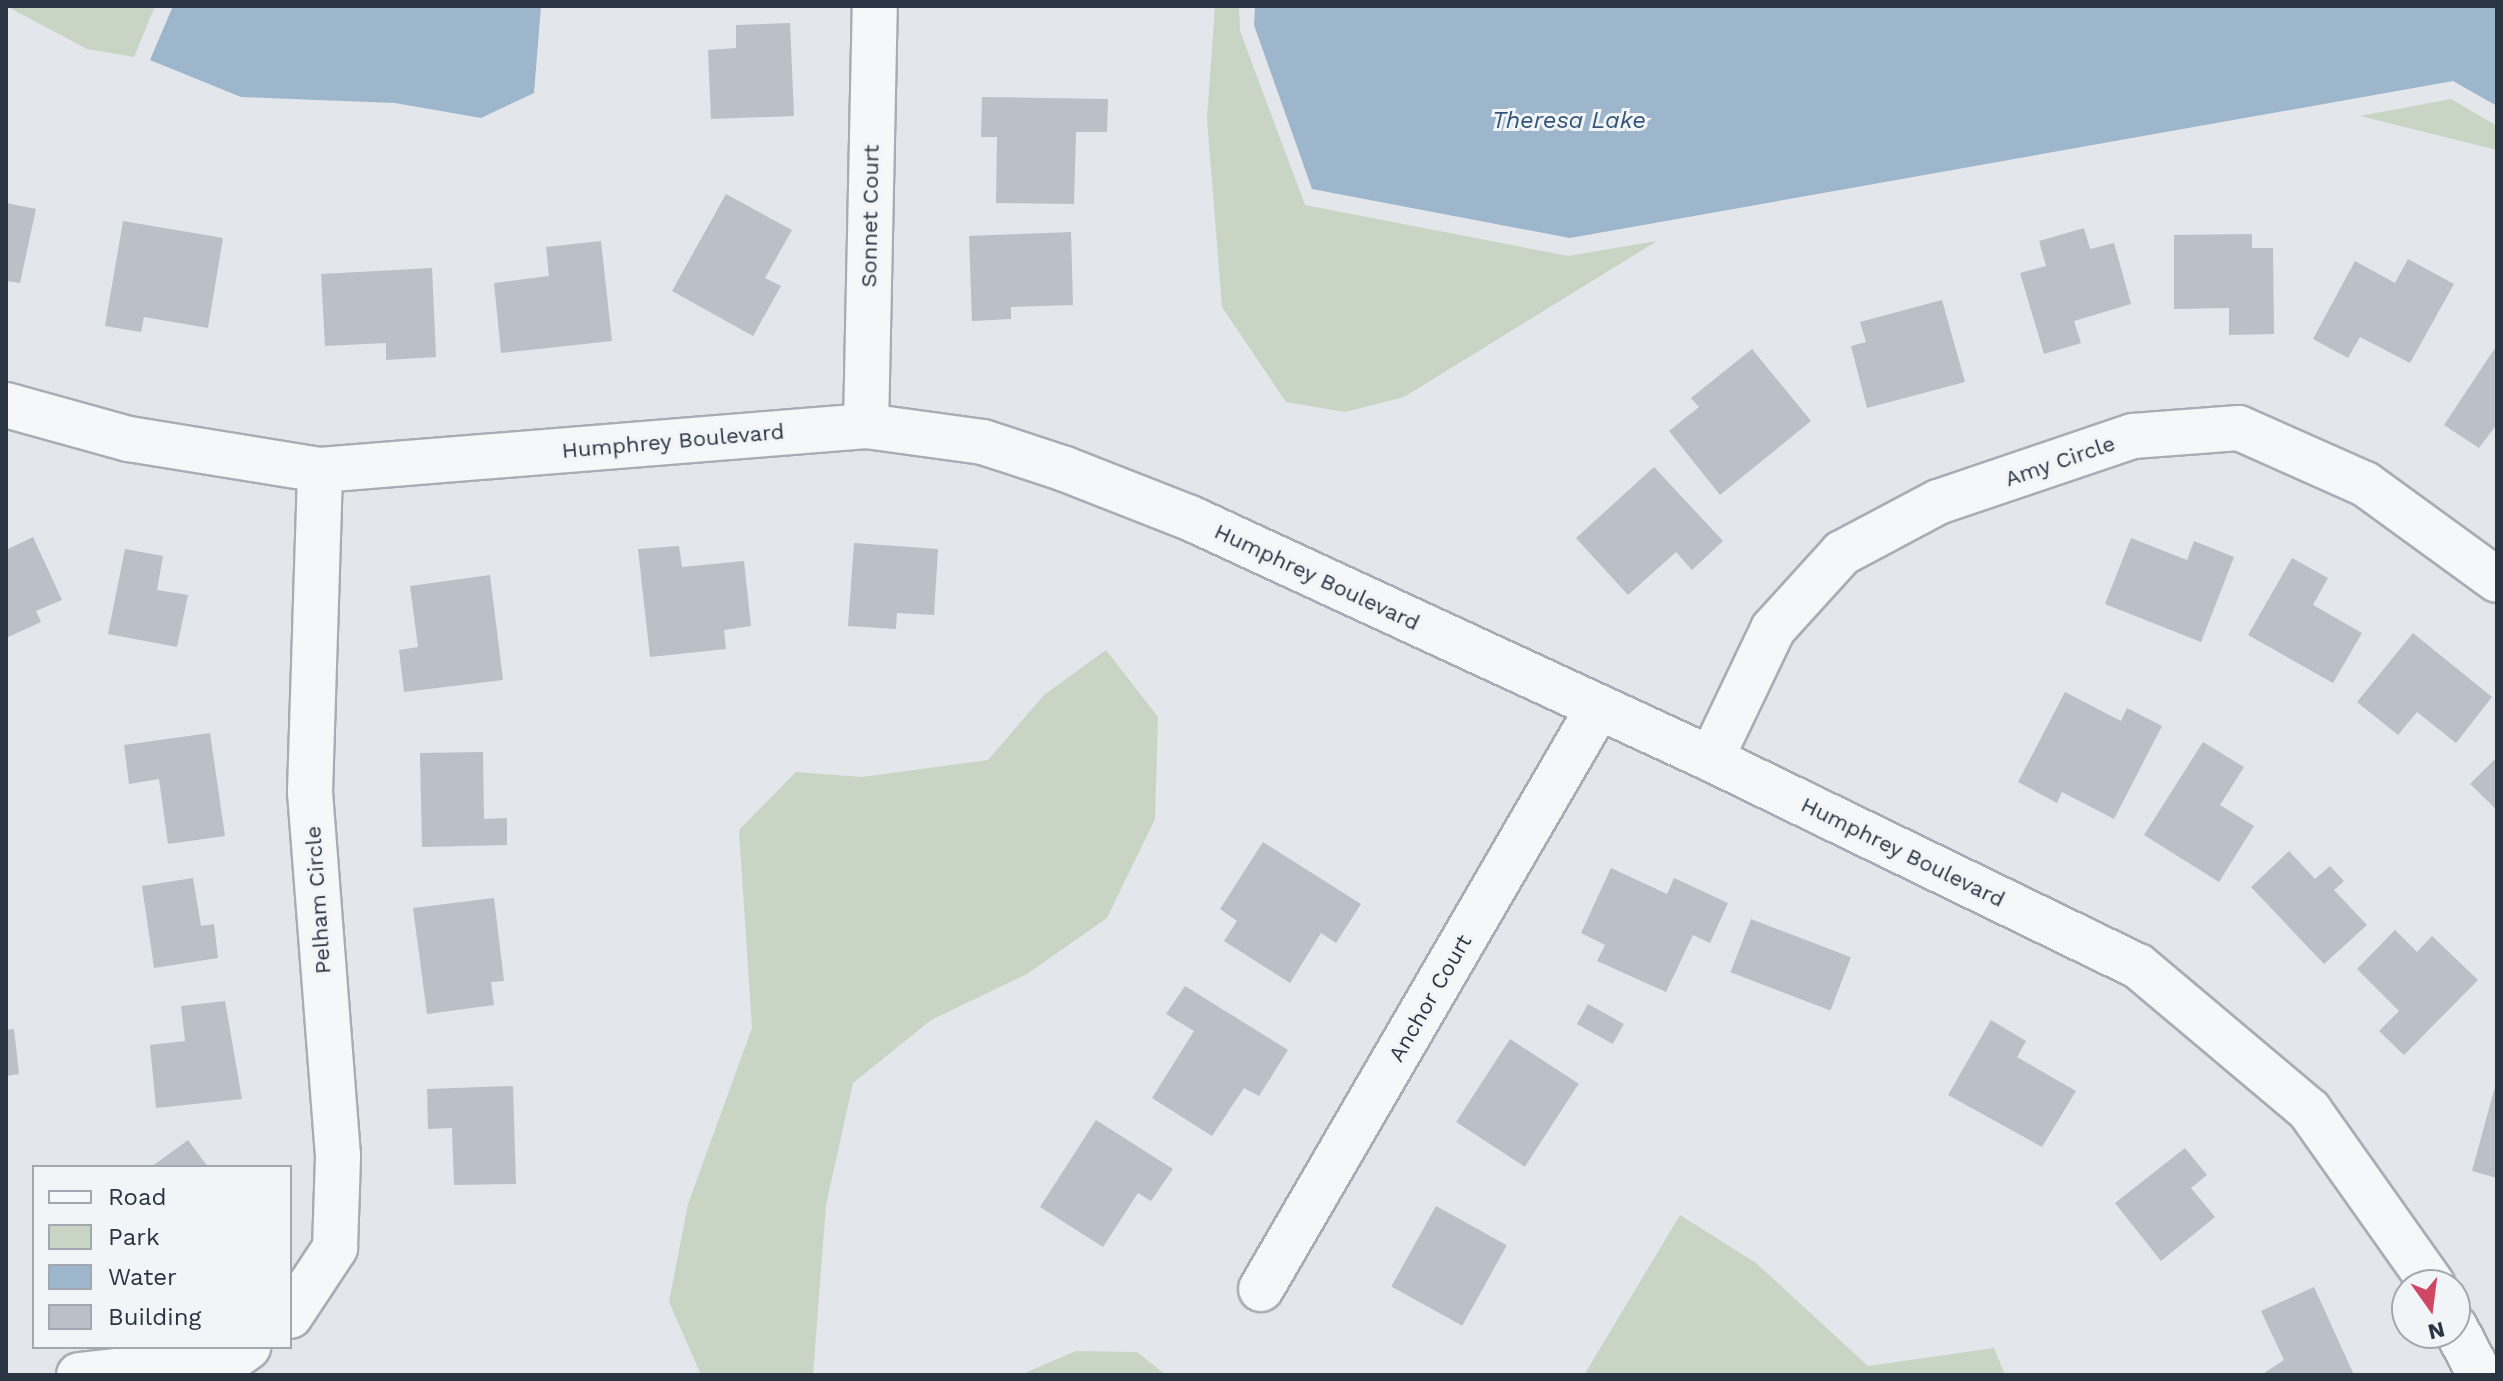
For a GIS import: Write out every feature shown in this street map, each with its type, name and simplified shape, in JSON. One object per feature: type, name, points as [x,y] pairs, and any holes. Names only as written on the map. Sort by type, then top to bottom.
[{"type":"street","name":"Sonnet Court","points":[[866,426],[875,6]]},
{"type":"street","name":"Humphrey Boulevard","points":[[6,405],[129,439],[320,470],[866,426],[983,442],[1065,469],[1190,518],[1711,759],[2138,966],[2309,1110],[2422,1269]]},
{"type":"street","name":"Amy Circle","points":[[1711,759],[1773,629],[1842,553],[1938,502],[2133,436],[2239,428],[2365,484],[2497,580]]},
{"type":"street","name":"Pelham Circle","points":[[292,1313],[335,1248],[338,1156],[310,792],[320,470]]},
{"type":"street","name":"Anchor Court","points":[[1261,1289],[1598,708]]},
{"type":"street","points":[[79,1375],[233,1358],[245,1349]]},
{"type":"street","points":[[2466,1349],[2480,1375]]},
{"type":"green space","points":[[6,6],[155,6],[134,57],[87,49]]},
{"type":"green space","points":[[1215,6],[1239,6],[1240,31],[1305,205],[1568,256],[1657,241],[1404,397],[1345,412],[1286,402],[1222,307],[1207,119]]},
{"type":"green space","points":[[2451,99],[2497,126],[2497,150],[2360,116]]},
{"type":"green space","points":[[1106,650],[1158,717],[1155,819],[1107,918],[1027,974],[931,1020],[853,1083],[826,1205],[813,1375],[701,1375],[669,1302],[688,1204],[752,1028],[739,830],[796,772],[862,777],[988,760],[1044,695]]},
{"type":"green space","points":[[1680,1215],[1756,1263],[1868,1366],[1994,1348],[2005,1375],[1584,1375]]},
{"type":"green space","points":[[1076,1351],[1137,1352],[1166,1375],[1020,1375]]},
{"type":"water","points":[[173,6],[541,6],[534,93],[481,118],[395,103],[241,97],[150,60]]},
{"type":"water","name":"Theresa Lake","points":[[1255,6],[2497,6],[2497,106],[2453,81],[1570,238],[1312,189],[1254,25]]},
{"type":"building","points":[[790,23],[794,116],[711,119],[708,50],[736,48],[736,25]]},
{"type":"building","points":[[982,97],[1108,99],[1107,132],[1076,132],[1074,204],[996,203],[997,137],[981,137]]},
{"type":"building","points":[[726,194],[792,230],[765,278],[781,286],[753,336],[672,291]]},
{"type":"building","points":[[6,203],[36,209],[20,283],[6,281]]},
{"type":"building","points":[[123,221],[223,238],[208,328],[144,317],[141,332],[105,326]]},
{"type":"building","points":[[2084,228],[2090,249],[2114,243],[2131,304],[2074,321],[2081,343],[2044,354],[2020,273],[2046,266],[2039,241]]},
{"type":"building","points":[[1071,232],[1073,305],[1011,307],[1011,319],[972,321],[969,236]]},
{"type":"building","points":[[2252,234],[2252,248],[2273,248],[2274,334],[2229,335],[2229,308],[2174,309],[2174,235]]},
{"type":"building","points":[[601,241],[612,341],[501,353],[494,283],[549,276],[546,247]]},
{"type":"building","points":[[2408,259],[2454,284],[2410,363],[2360,337],[2348,358],[2313,339],[2355,261],[2395,283]]},
{"type":"building","points":[[432,268],[436,357],[386,360],[386,343],[325,346],[321,274]]},
{"type":"building","points":[[1942,300],[1965,382],[1867,408],[1851,346],[1866,342],[1860,322]]},
{"type":"building","points":[[2497,345],[2497,424],[2479,448],[2444,425]]},
{"type":"building","points":[[1752,349],[1811,421],[1720,495],[1669,431],[1699,407],[1691,398]]},
{"type":"building","points":[[1654,467],[1723,541],[1692,570],[1676,552],[1628,595],[1576,538]]},
{"type":"building","points":[[33,537],[62,600],[36,611],[41,622],[6,638],[6,550]]},
{"type":"building","points":[[2131,538],[2187,560],[2194,541],[2234,557],[2201,642],[2105,604]]},
{"type":"building","points":[[854,543],[938,549],[934,615],[897,613],[896,629],[848,626]]},
{"type":"building","points":[[679,546],[682,567],[744,561],[751,626],[724,630],[726,649],[650,657],[638,549]]},
{"type":"building","points":[[125,549],[163,556],[157,590],[188,595],[177,647],[108,634]]},
{"type":"building","points":[[2292,558],[2328,578],[2313,605],[2362,633],[2333,683],[2248,635]]},
{"type":"building","points":[[490,575],[503,680],[404,692],[399,650],[418,647],[410,586]]},
{"type":"building","points":[[2413,633],[2492,697],[2456,743],[2417,712],[2398,735],[2357,702]]},
{"type":"building","points":[[2065,692],[2121,721],[2127,708],[2162,726],[2114,819],[2062,792],[2057,803],[2018,782]]},
{"type":"building","points":[[210,733],[225,836],[168,844],[159,779],[129,784],[124,745]]},
{"type":"building","points":[[2203,742],[2244,767],[2220,805],[2254,826],[2219,882],[2144,835]]},
{"type":"building","points":[[483,752],[484,819],[507,818],[507,845],[422,847],[420,753]]},
{"type":"building","points":[[2497,757],[2497,810],[2470,784]]},
{"type":"building","points":[[1263,842],[1361,904],[1336,943],[1321,933],[1290,983],[1224,941],[1237,921],[1220,909]]},
{"type":"building","points":[[2289,851],[2315,879],[2330,866],[2344,881],[2334,890],[2367,925],[2324,964],[2251,887]]},
{"type":"building","points":[[1611,868],[1667,894],[1674,878],[1728,903],[1710,943],[1693,935],[1666,992],[1597,961],[1605,945],[1581,933]]},
{"type":"building","points":[[193,878],[201,926],[214,924],[218,958],[154,968],[142,886]]},
{"type":"building","points":[[494,898],[504,981],[491,982],[494,1005],[427,1014],[413,908]]},
{"type":"building","points":[[1751,919],[1851,957],[1830,1011],[1731,972]]},
{"type":"building","points":[[2395,930],[2417,952],[2432,936],[2478,980],[2404,1055],[2379,1031],[2399,1011],[2357,969]]},
{"type":"building","points":[[1185,986],[1288,1050],[1259,1096],[1244,1088],[1212,1136],[1152,1098],[1194,1031],[1166,1014]]},
{"type":"building","points":[[225,1001],[242,1099],[156,1108],[150,1045],[185,1041],[181,1006]]},
{"type":"building","points":[[1588,1004],[1624,1024],[1613,1044],[1577,1024]]},
{"type":"building","points":[[1991,1020],[2026,1041],[2017,1057],[2076,1091],[2042,1147],[1948,1095]]},
{"type":"building","points":[[14,1029],[19,1074],[6,1076],[6,1030]]},
{"type":"building","points":[[1510,1039],[1579,1084],[1525,1167],[1456,1122]]},
{"type":"building","points":[[2497,1083],[2497,1178],[2472,1171]]},
{"type":"building","points":[[513,1086],[516,1184],[454,1185],[452,1128],[428,1129],[427,1089]]},
{"type":"building","points":[[1096,1120],[1173,1169],[1151,1201],[1138,1193],[1103,1247],[1040,1207]]},
{"type":"building","points":[[188,1140],[207,1165],[154,1165]]},
{"type":"building","points":[[2185,1148],[2207,1175],[2191,1188],[2215,1217],[2161,1261],[2115,1203]]},
{"type":"building","points":[[1436,1206],[1507,1245],[1462,1326],[1391,1286]]},
{"type":"building","points":[[2314,1287],[2354,1375],[2261,1375],[2284,1360],[2261,1311]]}]
